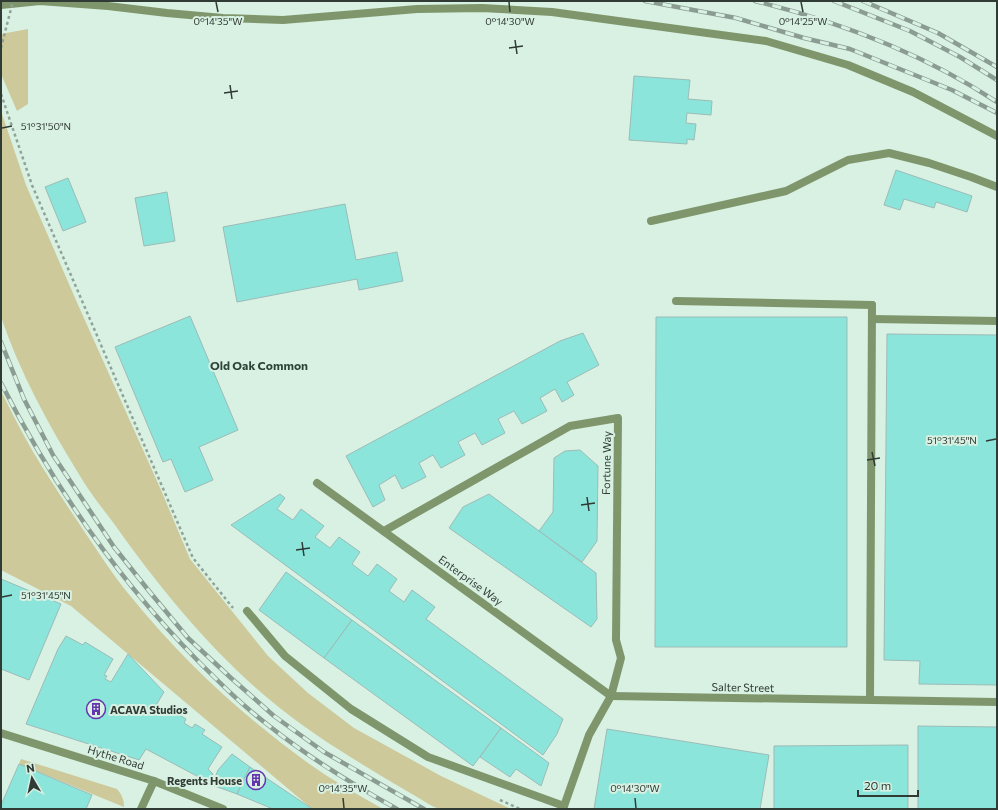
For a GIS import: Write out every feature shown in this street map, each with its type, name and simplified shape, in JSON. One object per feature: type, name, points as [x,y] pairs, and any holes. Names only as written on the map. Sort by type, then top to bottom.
[{"type":"street","points":[[1,5],[40,1],[216,17],[283,20],[416,8],[482,8],[552,12],[766,41],[855,68],[913,92],[997,136]]},
{"type":"street","points":[[650,221],[786,191],[848,160],[889,153],[929,163],[997,187]]},
{"type":"street","points":[[676,301],[872,304],[870,699]]},
{"type":"street","points":[[872,319],[997,321]]},
{"type":"street","name":"Fortune Way","points":[[384,531],[570,426],[618,418],[616,640],[621,658],[611,696]]},
{"type":"street","name":"Enterprise Way","points":[[317,483],[611,696]]},
{"type":"street","points":[[247,612],[285,656],[345,704],[428,757],[564,808],[589,735],[611,696]]},
{"type":"street","name":"Salter Street","points":[[611,696],[997,702]]},
{"type":"street","name":"Hythe Road","points":[[1,733],[154,781],[223,809]]},
{"type":"street","points":[[141,809],[154,781]]},
{"type":"path","points":[[1,48],[13,1]]},
{"type":"path","points":[[1,94],[32,185],[194,558],[236,613]]},
{"type":"path","points":[[499,799],[520,809]]},
{"type":"shaded area","points":[[28,29],[28,104],[17,111],[1,74],[1,34]]},
{"type":"shaded area","points":[[1,111],[26,185],[190,559],[268,656],[308,693],[354,728],[441,776],[511,809],[439,809],[328,743],[289,715],[248,681],[227,661],[187,617],[149,572],[97,501],[68,457],[36,399],[17,358],[1,317]]},
{"type":"shaded area","points":[[1,391],[38,461],[97,550],[114,575],[172,644],[237,707],[284,745],[326,775],[383,809],[311,808],[71,606],[1,570]]},
{"type":"shaded area","points":[[21,759],[117,789],[124,802],[124,807],[19,764]]},
{"type":"building","points":[[634,76],[690,80],[688,99],[712,101],[711,115],[687,113],[686,123],[696,124],[694,140],[687,139],[687,144],[629,140]]},
{"type":"building","points":[[896,170],[972,196],[967,212],[936,202],[934,208],[904,199],[900,210],[884,205]]},
{"type":"building","points":[[68,178],[86,222],[63,231],[45,187]]},
{"type":"building","points":[[167,192],[175,241],[144,246],[135,198]]},
{"type":"building","points":[[345,204],[356,260],[397,252],[403,281],[359,290],[357,279],[237,302],[223,227]]},
{"type":"building","points":[[190,316],[238,430],[199,447],[213,480],[185,492],[171,459],[163,462],[115,347]]},
{"type":"building","points":[[656,317],[847,317],[847,647],[655,647]]},
{"type":"building","points":[[583,333],[599,365],[567,382],[574,395],[562,402],[555,389],[540,398],[547,411],[522,424],[514,411],[498,419],[505,433],[482,445],[475,433],[458,442],[465,455],[441,468],[433,455],[419,463],[426,477],[402,489],[395,475],[379,485],[385,500],[373,507],[346,456],[560,341]]},
{"type":"building","points":[[887,334],[997,335],[997,685],[919,684],[920,661],[884,660]]},
{"type":"building","points":[[580,450],[598,466],[597,541],[582,562],[539,531],[553,512],[554,458],[565,451]]},
{"type":"building","points":[[280,494],[285,498],[277,509],[293,520],[301,509],[324,526],[315,537],[330,548],[339,537],[360,552],[352,564],[368,576],[377,564],[397,579],[389,591],[404,602],[412,590],[435,607],[426,619],[563,719],[557,734],[543,755],[231,525]]},
{"type":"building","points":[[489,494],[596,573],[597,619],[591,627],[449,528],[463,507]]},
{"type":"building","points":[[286,572],[352,620],[324,658],[259,610]]},
{"type":"building","points":[[1,579],[61,604],[29,680],[1,669]]},
{"type":"building","points":[[352,620],[501,728],[473,766],[324,658]]},
{"type":"building","name":"ACAVA Studios","points":[[66,636],[83,645],[85,642],[113,659],[104,675],[107,676],[105,679],[111,682],[128,654],[164,692],[155,707],[163,711],[166,707],[186,719],[184,723],[192,728],[195,724],[205,730],[202,734],[222,747],[208,769],[213,774],[208,782],[146,749],[139,760],[26,724],[58,649]]},
{"type":"building","points":[[918,726],[997,727],[997,809],[918,809]]},
{"type":"building","points":[[501,728],[549,763],[541,786],[516,769],[510,777],[480,757]]},
{"type":"building","points":[[607,729],[769,755],[760,809],[594,809]]},
{"type":"building","points":[[908,745],[908,809],[774,809],[774,746]]},
{"type":"building","points":[[232,754],[250,767],[237,794],[212,785],[218,770]]},
{"type":"building","points":[[19,764],[92,795],[86,809],[1,809],[1,805]]},
{"type":"building","name":"Regents House","points":[[250,767],[311,809],[273,809],[237,794]]},
{"type":"railway","points":[[645,1],[736,18],[804,38],[850,49],[952,90],[997,113]]},
{"type":"railway","points":[[755,1],[787,9],[880,41],[911,54],[940,69],[997,102]]},
{"type":"railway","points":[[834,1],[910,31],[960,57],[997,80]]},
{"type":"railway","points":[[863,1],[938,33],[997,67]]},
{"type":"railway","points":[[1,342],[24,399],[53,455],[114,547],[188,638],[274,716],[324,752],[424,809]]},
{"type":"railway","points":[[1,383],[42,458],[89,530],[114,565],[169,631],[224,687],[268,725],[331,770],[397,809]]},
{"type":"place","name":"ACAVA Studios","points":[[96,709]]},
{"type":"place","name":"Regents House","points":[[256,780]]},
{"type":"district","name":"Old Oak Common","points":[[259,365]]}]
